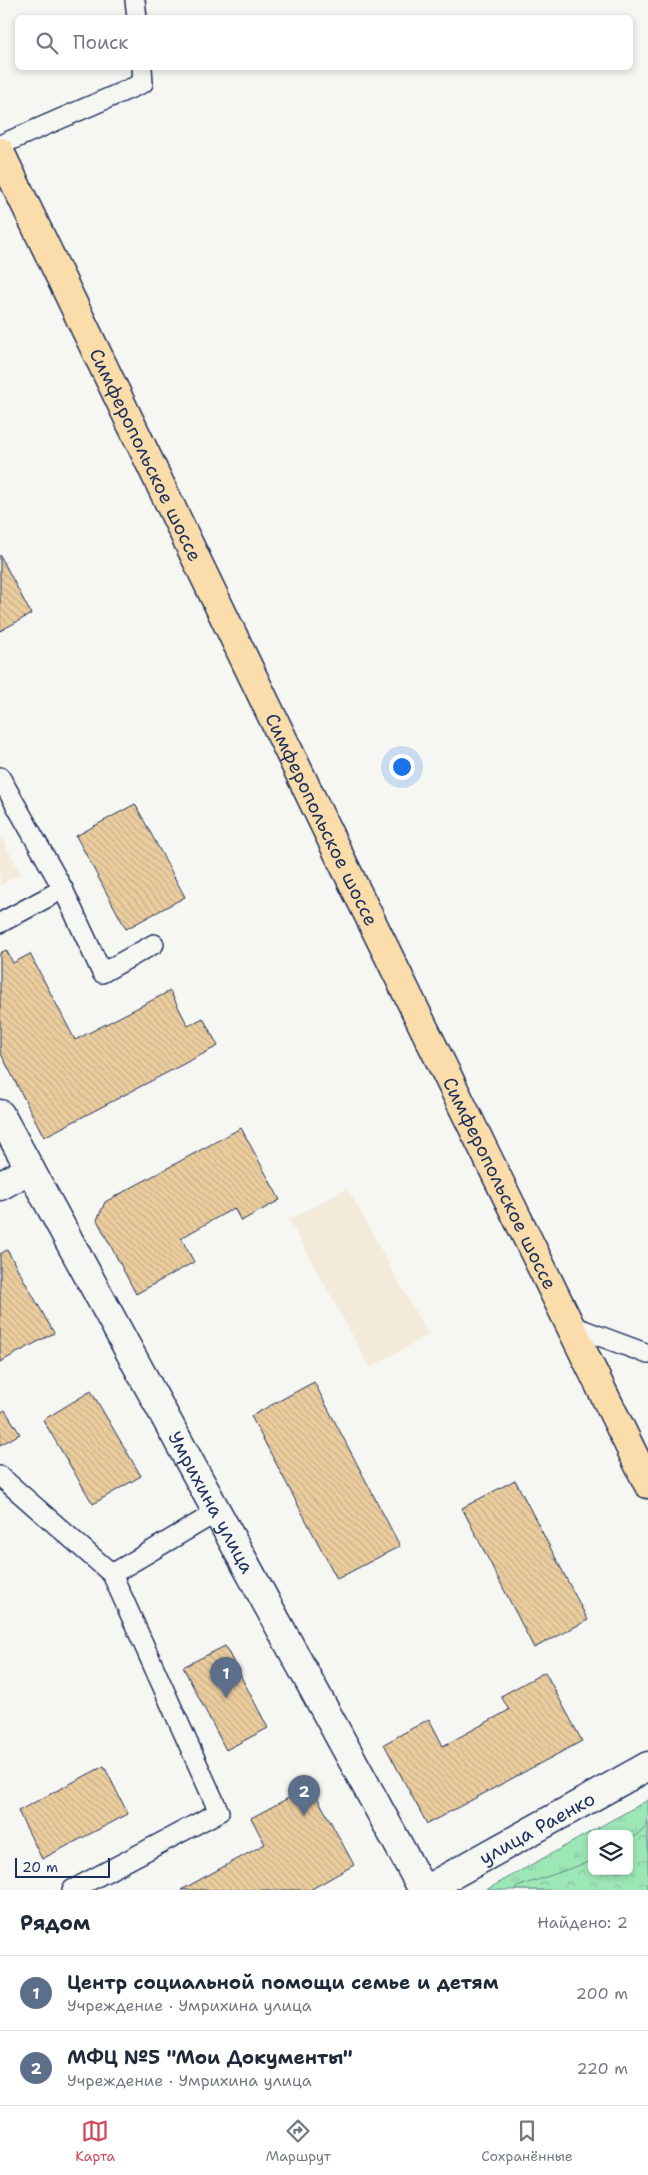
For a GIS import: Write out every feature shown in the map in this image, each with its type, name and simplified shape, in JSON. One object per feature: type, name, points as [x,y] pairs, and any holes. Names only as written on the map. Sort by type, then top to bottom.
[{"type":"main road","name":"Симферопольское шоссе","points":[[0,152],[323,823],[648,1484]]},
{"type":"street","name":"Умрихина улица","points":[[0,1114],[424,1890]]},
{"type":"street","points":[[0,1186],[30,1169]]},
{"type":"street","name":"улица Раенко","points":[[424,1890],[648,1766]]},
{"type":"lane","points":[[135,0],[137,15]]},
{"type":"lane","points":[[0,144],[143,83],[142,70]]},
{"type":"lane","points":[[0,778],[63,889],[102,973],[154,944]]},
{"type":"lane","points":[[0,923],[63,889]]},
{"type":"lane","points":[[570,1325],[648,1354]]},
{"type":"lane","points":[[0,1476],[112,1574],[219,1812],[72,1890]]},
{"type":"lane","points":[[112,1574],[217,1512]]},
{"type":"shaded area","points":[[0,835],[21,874],[0,885]]},
{"type":"shaded area","points":[[347,1188],[428,1335],[370,1367],[289,1220]]},
{"type":"green space","points":[[648,1800],[648,1890],[486,1890],[588,1833],[588,1875],[633,1875],[633,1830],[594,1830]]},
{"type":"green space","points":[[648,1823],[648,1890],[515,1890],[517,1887],[588,1862],[588,1875],[633,1875],[633,1838]]},
{"type":"building","points":[[0,555],[31,614],[0,631]]},
{"type":"building","points":[[135,804],[185,897],[126,929],[76,836]]},
{"type":"building","points":[[6,950],[13,963],[30,954],[75,1040],[170,991],[188,1026],[203,1018],[218,1046],[44,1137],[0,1052],[0,953]]},
{"type":"building","points":[[241,1128],[280,1200],[241,1221],[234,1208],[181,1238],[194,1262],[136,1294],[97,1220],[105,1202]]},
{"type":"building","points":[[7,1250],[54,1333],[0,1362],[0,1254]]},
{"type":"building","points":[[314,1382],[400,1546],[337,1579],[251,1416]]},
{"type":"building","points":[[91,1391],[141,1476],[93,1504],[43,1420]]},
{"type":"building","points":[[5,1410],[20,1434],[0,1445],[0,1413]]},
{"type":"building","points":[[515,1480],[588,1620],[534,1648],[462,1508]]},
{"type":"building","points":[[225,1646],[268,1728],[226,1750],[183,1667]]},
{"type":"building","points":[[545,1672],[582,1741],[427,1824],[384,1744],[429,1719],[443,1746],[509,1710],[501,1696]]},
{"type":"building","points":[[104,1766],[128,1814],[42,1859],[18,1811]]},
{"type":"building","points":[[311,1786],[354,1865],[310,1890],[181,1890],[265,1844],[251,1818]]},
{"type":"place","name":"Центр социальной помощи семье и детям","points":[[226,1698]]},
{"type":"place","name":"МФЦ №5 \"Мои Документы\"","points":[[304,1816]]}]
